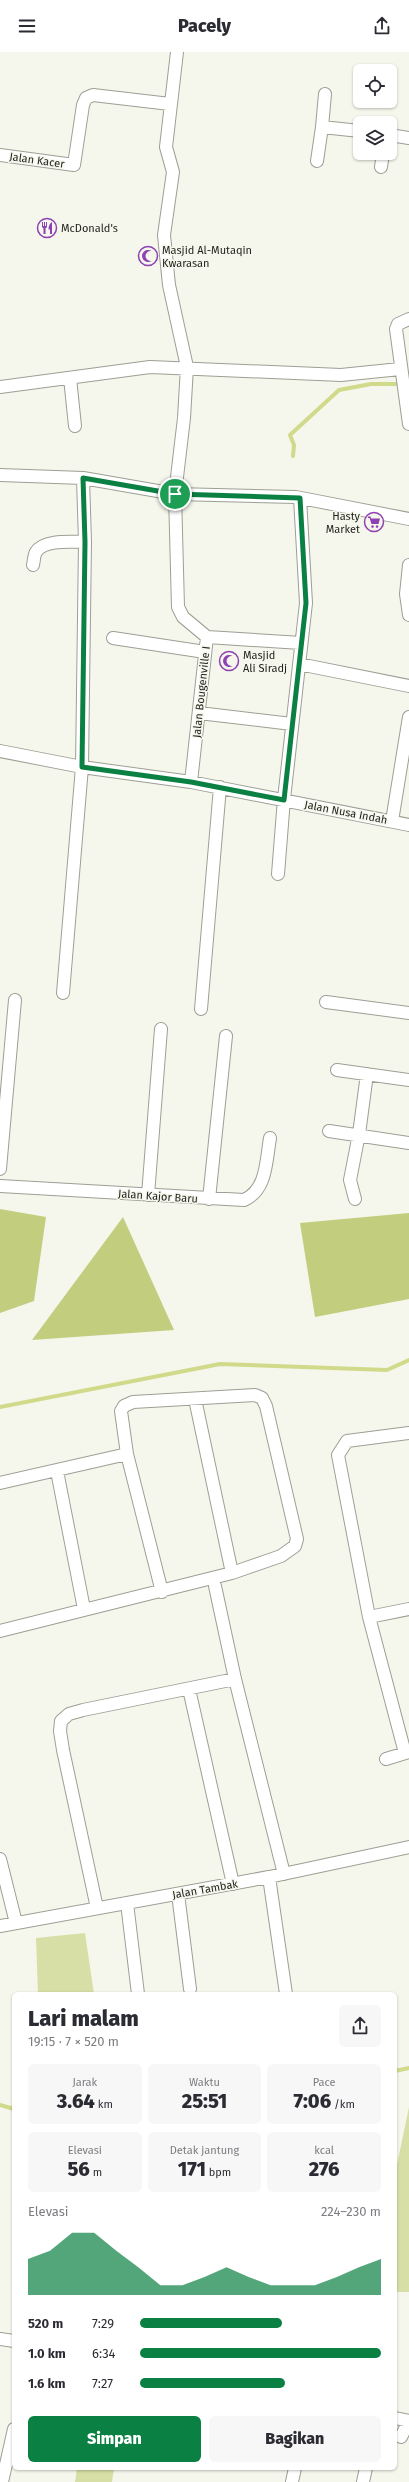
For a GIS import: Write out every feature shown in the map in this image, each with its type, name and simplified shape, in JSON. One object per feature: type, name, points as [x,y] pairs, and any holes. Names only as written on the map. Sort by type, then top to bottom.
[{"type":"street","name":"Jalan Bougenville I","points":[[177,52],[166,146],[173,172],[164,235],[169,285],[187,367],[184,418],[175,494],[178,607],[183,617],[207,637],[191,782]]},
{"type":"street","points":[[317,161],[325,94]]},
{"type":"street","name":"Jalan Kacer","points":[[0,155],[74,165],[83,105],[86,98],[93,95],[170,104]]},
{"type":"street","points":[[322,127],[353,130]]},
{"type":"street","points":[[397,136],[409,138]]},
{"type":"street","points":[[381,167],[382,160]]},
{"type":"street","points":[[409,319],[398,324],[396,329],[409,424]]},
{"type":"street","points":[[0,387],[119,370],[187,367],[341,375],[402,374]]},
{"type":"street","points":[[70,378],[75,426]]},
{"type":"street","points":[[0,475],[83,478],[175,494],[295,497],[409,520]]},
{"type":"street","points":[[63,993],[82,767],[85,542],[83,478]]},
{"type":"street","points":[[278,874],[284,800],[300,664],[306,588],[295,497]]},
{"type":"street","points":[[33,564],[36,552],[41,547],[54,543],[85,542]]},
{"type":"street","points":[[409,564],[406,594],[409,615]]},
{"type":"street","points":[[207,637],[301,643]]},
{"type":"street","points":[[113,638],[205,652]]},
{"type":"street","points":[[300,664],[409,686]]},
{"type":"street","points":[[199,713],[292,724]]},
{"type":"street","points":[[392,821],[408,737],[409,717]]},
{"type":"street","name":"Jalan Nusa Indah","points":[[0,751],[82,767],[220,787],[409,825]]},
{"type":"street","points":[[201,1009],[220,787]]},
{"type":"street","points":[[0,1169],[15,1000]]},
{"type":"street","points":[[326,1002],[409,1013]]},
{"type":"street","points":[[148,1195],[161,1029]]},
{"type":"street","points":[[209,1199],[226,1036]]},
{"type":"street","points":[[337,1070],[409,1080]]},
{"type":"street","points":[[355,1199],[350,1180],[368,1074]]},
{"type":"street","points":[[329,1131],[359,1134],[409,1143]]},
{"type":"street","name":"Jalan Kajor Baru","points":[[0,1186],[244,1200],[254,1196],[261,1188],[270,1138]]},
{"type":"street","points":[[0,1631],[84,1609],[162,1592],[232,1573],[281,1556],[295,1546],[296,1531],[266,1406],[262,1398],[247,1394],[195,1400],[133,1402],[124,1406],[120,1415],[127,1454],[162,1592]]},
{"type":"street","points":[[195,1400],[232,1573]]},
{"type":"street","points":[[386,1759],[407,1753],[369,1617],[338,1455],[347,1441],[409,1433]]},
{"type":"street","points":[[0,1483],[127,1454]]},
{"type":"street","points":[[57,1471],[84,1609]]},
{"type":"street","points":[[215,1586],[235,1679],[284,1874]]},
{"type":"street","points":[[369,1617],[409,1609]]},
{"type":"street","points":[[97,1908],[63,1750],[60,1731],[61,1721],[69,1714],[83,1710],[235,1679]]},
{"type":"street","points":[[189,1689],[233,1884]]},
{"type":"street","name":"Jalan Tambak","points":[[0,1926],[233,1884],[409,1847]]},
{"type":"street","points":[[0,1859],[16,1923]]},
{"type":"street","points":[[269,1877],[286,1992]]},
{"type":"street","points":[[178,1894],[190,1989]]},
{"type":"street","points":[[127,1903],[138,1992]]},
{"type":"street","points":[[0,2338],[12,2341]]},
{"type":"street","points":[[397,2418],[409,2421],[402,2438]]},
{"type":"street","points":[[2,2482],[12,2438]]},
{"type":"street","points":[[292,2482],[295,2470]]},
{"type":"street","points":[[363,2482],[366,2470]]},
{"type":"green space","points":[[0,1209],[46,1217],[34,1301],[0,1313]]},
{"type":"green space","points":[[409,1213],[409,1299],[315,1317],[300,1223]]},
{"type":"green space","points":[[123,1217],[174,1330],[32,1340]]},
{"type":"green space","points":[[85,1933],[94,1992],[38,1992],[36,1938]]},
{"type":"green space","points":[[409,2107],[409,2292],[397,2292],[397,2164]]},
{"type":"green space","points":[[77,2470],[114,2470],[112,2482],[75,2482]]},
{"type":"waterway","points":[[293,456],[294,445],[290,435],[339,390],[371,384],[403,384]]},
{"type":"waterway","points":[[0,1407],[220,1364],[387,1370],[409,1360]]},
{"type":"waterway","points":[[397,2071],[409,2068]]},
{"type":"waterway","points":[[0,2105],[12,2108]]},
{"type":"place","name":"McDonald's","points":[[47,228]]},
{"type":"place","name":"Masjid Al-Mutaqin Kwarasan","points":[[148,256]]},
{"type":"place","name":"Hasty Market","points":[[374,522]]},
{"type":"place","name":"Masjid Ali Siradj","points":[[229,661]]},
{"type":"route","points":[[83,478],[175,494],[300,498],[306,574],[306,603],[284,800],[191,782],[82,767],[85,542],[83,478]]}]
